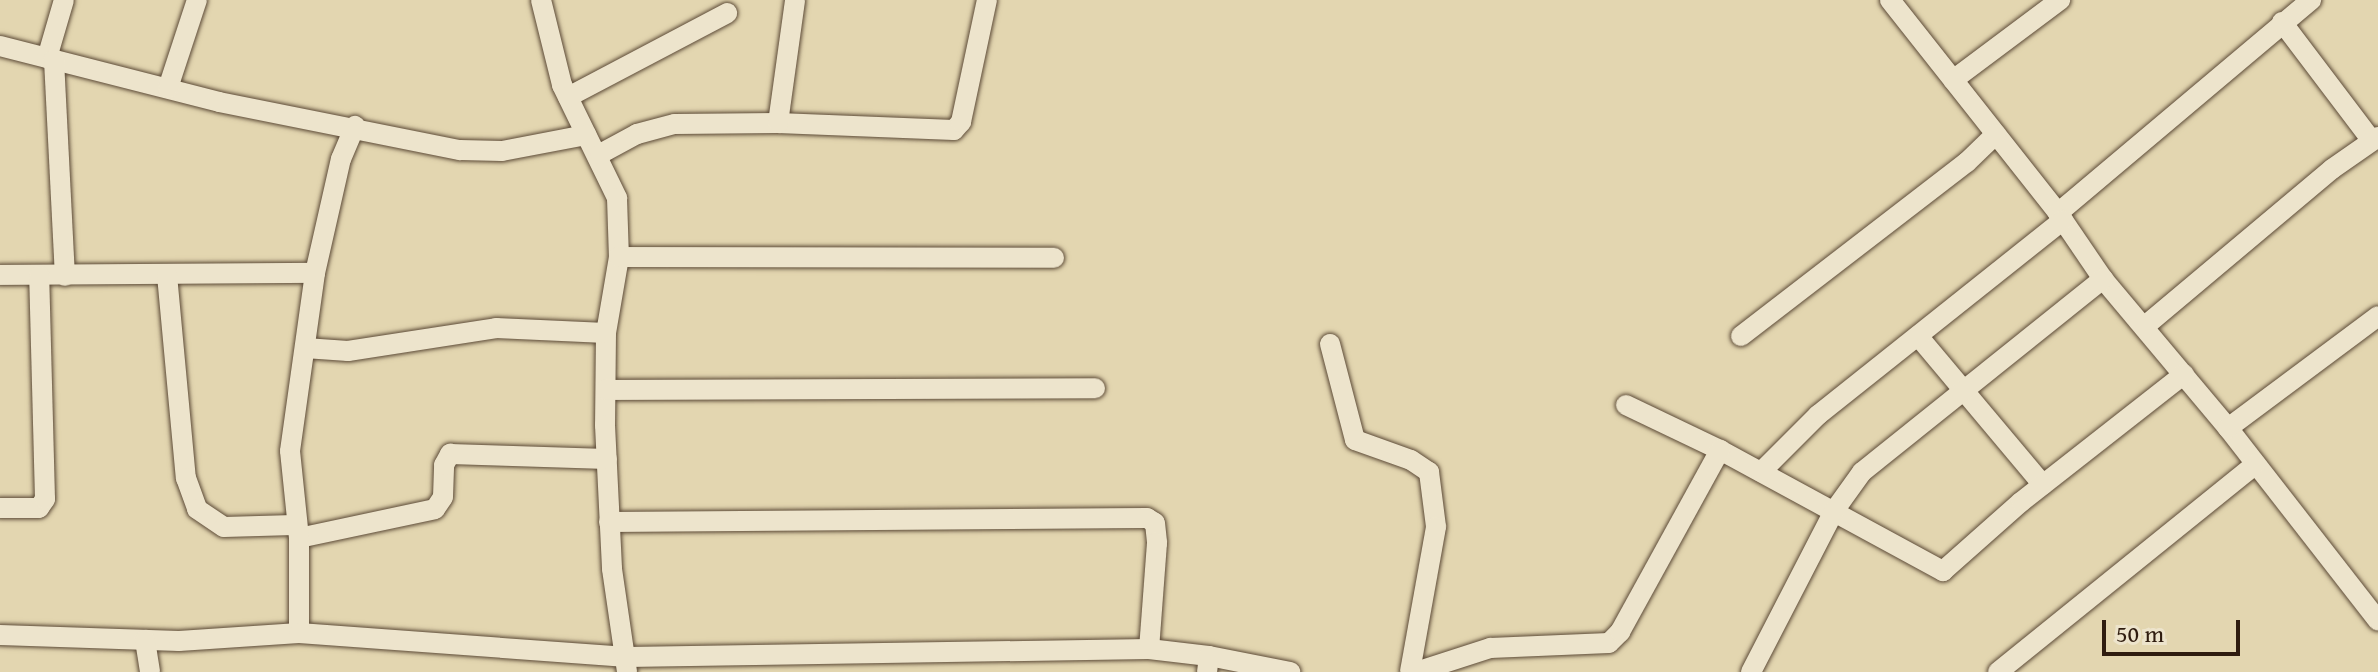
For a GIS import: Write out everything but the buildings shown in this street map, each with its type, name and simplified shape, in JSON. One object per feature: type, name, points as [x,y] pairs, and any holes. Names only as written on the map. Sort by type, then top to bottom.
[{"type":"street","points":[[64,0],[50,59],[65,276]]},
{"type":"street","points":[[168,88],[197,0]]},
{"type":"street","points":[[541,0],[548,42],[568,97],[586,135],[600,154],[617,198],[619,257],[606,333],[607,459],[609,522],[627,664]]},
{"type":"street","points":[[778,123],[795,0]]},
{"type":"street","points":[[600,154],[637,134],[675,124],[778,123],[954,130],[961,122],[987,0]]},
{"type":"street","points":[[1890,0],[2061,216],[2103,279],[2228,428],[2378,621]]},
{"type":"street","points":[[1953,80],[2060,0]]},
{"type":"street","points":[[1761,472],[1818,415],[2061,216],[2311,0]]},
{"type":"street","points":[[568,97],[727,13]]},
{"type":"street","points":[[2145,326],[2375,139],[2282,22]]},
{"type":"street","points":[[0,46],[168,88],[480,153],[586,135]]},
{"type":"street","points":[[299,633],[290,451],[315,273],[341,159],[355,126]]},
{"type":"street","points":[[1741,336],[1967,162],[1996,134]]},
{"type":"street","points":[[619,257],[1054,258]]},
{"type":"street","points":[[0,275],[315,273]]},
{"type":"street","points":[[167,275],[186,478],[197,509],[224,527],[296,532],[435,509],[442,504],[444,465],[450,454],[607,459]]},
{"type":"street","points":[[0,508],[39,508],[45,499],[39,276]]},
{"type":"street","points":[[1751,672],[1834,511],[1862,472],[2103,279]]},
{"type":"street","points":[[2228,428],[2378,316]]},
{"type":"street","points":[[305,348],[348,351],[496,328],[606,333]]},
{"type":"street","points":[[1918,336],[1966,388],[2043,485]]},
{"type":"street","points":[[1330,344],[1355,440],[1411,460],[1429,472],[1436,527],[1413,672],[1490,648],[1609,643],[1620,632],[1720,450]]},
{"type":"street","points":[[1626,405],[1720,450],[1943,571],[2043,485],[2184,374]]},
{"type":"street","points":[[606,390],[1095,388]]},
{"type":"street","points":[[1998,672],[2256,464]]},
{"type":"street","points":[[609,522],[1147,518],[1155,523],[1157,543],[1149,649]]},
{"type":"street","points":[[0,635],[145,640],[299,633],[627,664],[1149,649],[1208,664],[1290,672]]},
{"type":"street","points":[[145,640],[150,672]]}]
